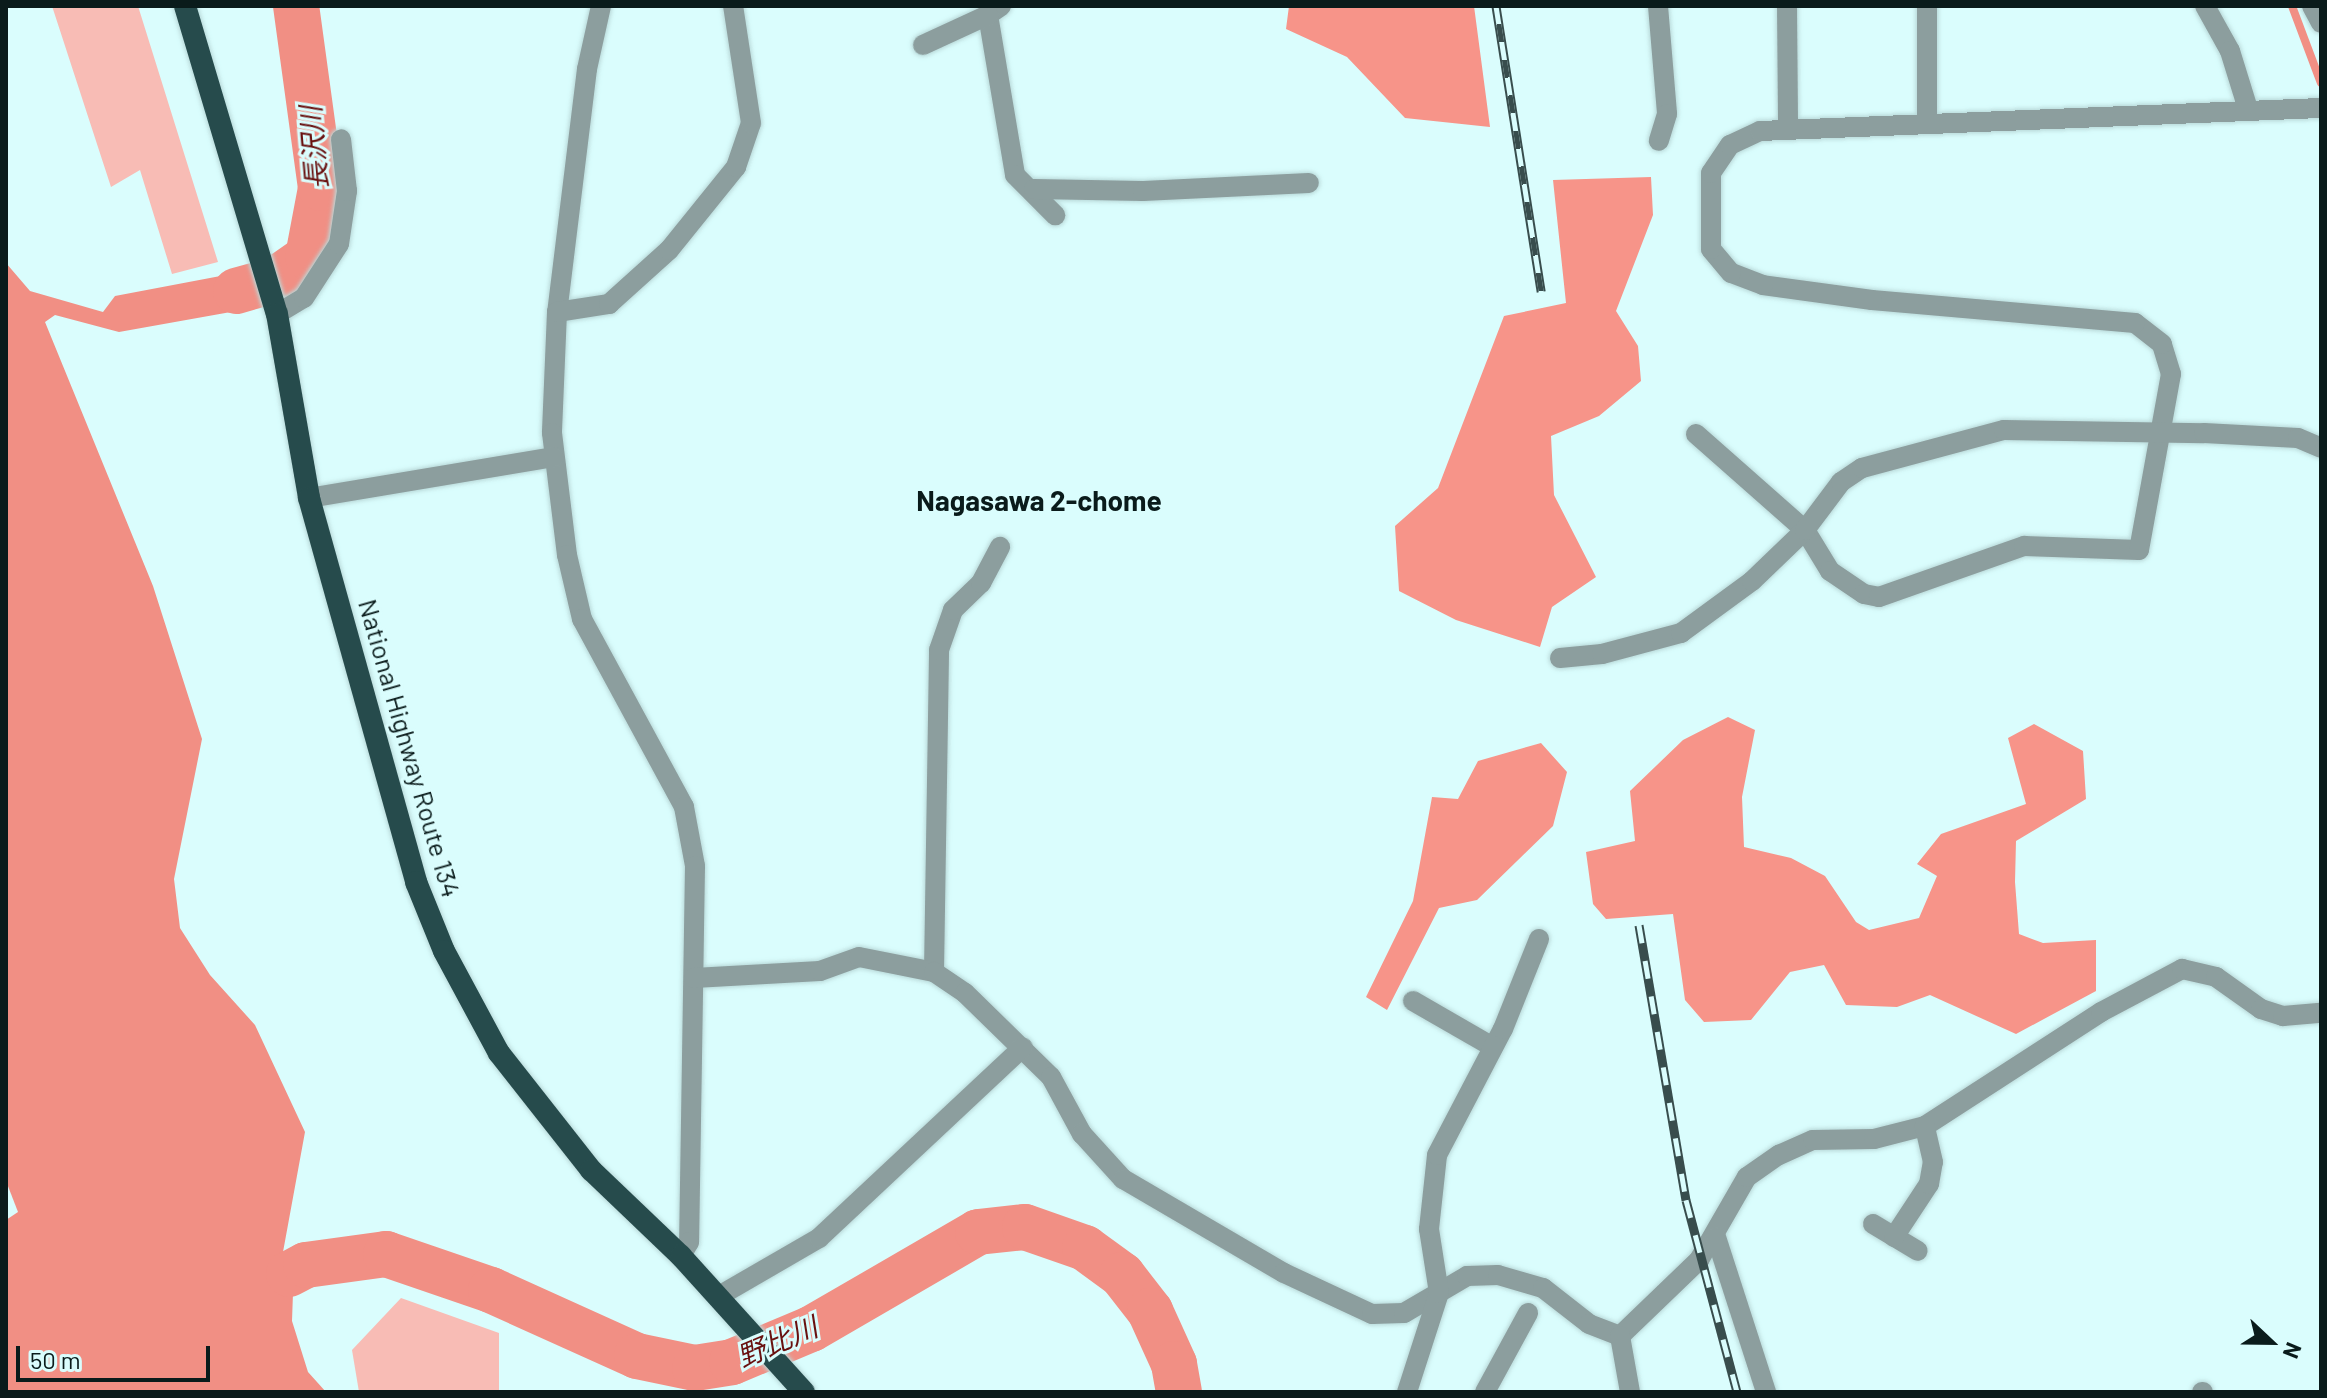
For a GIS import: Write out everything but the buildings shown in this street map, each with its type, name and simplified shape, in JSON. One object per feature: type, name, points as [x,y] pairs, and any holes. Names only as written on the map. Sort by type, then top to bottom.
[{"type":"highway","name":"National Highway Route 134","points":[[185,6],[277,314],[309,498],[416,882],[466,998],[499,1053],[591,1170],[681,1256],[799,1386]]},
{"type":"street","points":[[601,6],[587,69],[557,312],[554,457],[567,555],[582,619],[684,807],[695,866],[689,1242],[681,1256]]},
{"type":"street","points":[[557,312],[609,304],[669,250],[736,167],[751,123],[733,6]]},
{"type":"street","points":[[1658,6],[1667,114],[1659,141]]},
{"type":"street","points":[[1787,6],[1788,129]]},
{"type":"street","points":[[1927,6],[1927,121]]},
{"type":"street","points":[[2205,6],[2230,51],[2248,109]]},
{"type":"street","points":[[923,45],[994,11],[1015,175],[1034,189],[1055,215]]},
{"type":"street","points":[[1696,434],[1805,530],[1830,571],[1851,588],[1879,597],[2024,546],[2139,550],[2171,374],[2162,344],[2135,323],[1872,300],[1763,285],[1731,273],[1711,249],[1711,173],[1730,145],[1760,131],[1927,121],[2321,108]]},
{"type":"street","points":[[277,314],[304,298],[339,244],[347,191],[341,139]]},
{"type":"street","points":[[1034,189],[1143,191],[1309,183]]},
{"type":"street","points":[[1560,658],[1602,654],[1681,633],[1752,581],[1805,530],[1841,482],[1862,468],[2004,430],[2298,438],[2321,448]]},
{"type":"street","points":[[309,498],[554,457]]},
{"type":"street","points":[[934,972],[939,650],[953,610],[981,583],[1000,547]]},
{"type":"street","points":[[1407,1392],[1439,1293],[1429,1229],[1437,1155],[1493,1047],[1539,939]]},
{"type":"street","points":[[694,978],[820,971],[859,957],[934,972],[1023,1047],[1051,1077],[1082,1134],[1123,1179],[1158,1202],[1372,1314],[1404,1313],[1467,1276],[1498,1275],[1543,1288],[1589,1324],[1620,1336]]},
{"type":"street","points":[[1620,1336],[1690,1270],[1716,1237],[1747,1177],[1779,1155],[1813,1140],[1874,1139],[1925,1126],[2101,1012],[2182,969],[2216,977],[2261,1009],[2283,1016],[2321,1013]]},
{"type":"street","points":[[1413,1001],[1493,1047]]},
{"type":"street","points":[[719,1296],[819,1238],[1023,1047]]},
{"type":"street","points":[[1894,1237],[1929,1184],[1933,1162],[1925,1126]]},
{"type":"street","points":[[1873,1224],[1918,1251]]},
{"type":"street","points":[[1716,1237],[1766,1392]]},
{"type":"street","points":[[1485,1392],[1528,1313]]},
{"type":"street","points":[[1620,1336],[1630,1392]]},
{"type":"shaded area","points":[[52,6],[138,6],[218,262],[172,274],[140,170],[111,187]]},
{"type":"shaded area","points":[[1289,6],[1474,6],[1490,127],[1405,118],[1347,57],[1286,29]]},
{"type":"shaded area","points":[[1651,177],[1653,215],[1616,311],[1638,346],[1641,381],[1599,416],[1551,436],[1554,495],[1596,577],[1552,607],[1540,647],[1456,620],[1399,591],[1395,526],[1438,488],[1504,316],[1566,303],[1553,180]]},
{"type":"shaded area","points":[[6,263],[30,291],[103,312],[115,296],[231,274],[242,310],[119,332],[55,315],[45,322],[153,586],[202,739],[174,879],[180,928],[210,975],[255,1025],[305,1132],[283,1252],[293,1293],[292,1321],[308,1372],[326,1392],[6,1392]]},
{"type":"shaded area","points":[[1728,717],[1755,730],[1742,797],[1744,847],[1791,858],[1825,876],[1856,922],[1869,930],[1919,918],[1937,876],[1917,864],[1941,834],[2026,804],[2008,738],[2034,724],[2083,751],[2086,799],[2016,841],[2015,882],[2019,934],[2043,943],[2096,940],[2096,991],[2016,1034],[1930,995],[1897,1007],[1846,1005],[1824,965],[1790,972],[1751,1020],[1704,1022],[1685,1000],[1673,914],[1606,919],[1593,904],[1586,852],[1635,841],[1630,791],[1683,740]]},
{"type":"shaded area","points":[[1541,743],[1567,772],[1553,826],[1477,900],[1439,908],[1387,1010],[1366,997],[1413,901],[1432,797],[1458,799],[1478,761]]},
{"type":"shaded area","points":[[401,1298],[499,1333],[499,1392],[359,1392],[352,1350]]},
{"type":"pier","points":[[6,1181],[18,1212],[6,1220]]},
{"type":"waterway","name":"長沢川","points":[[236,291],[275,280],[308,257],[321,188],[296,6]]},
{"type":"waterway","points":[[2292,6],[2321,83]]},
{"type":"waterway","name":"野比川","points":[[289,1274],[306,1265],[386,1254],[491,1290],[637,1356],[695,1368],[732,1362],[811,1329],[978,1232],[1025,1227],[1085,1248],[1122,1275],[1150,1311],[1174,1364],[1179,1392]]},
{"type":"railway","points":[[1496,6],[1541,291]]},
{"type":"railway","points":[[1639,925],[1686,1200],[1737,1392]]},
{"type":"district","name":"Nagasawa 2-chome","points":[[1039,500]]}]
